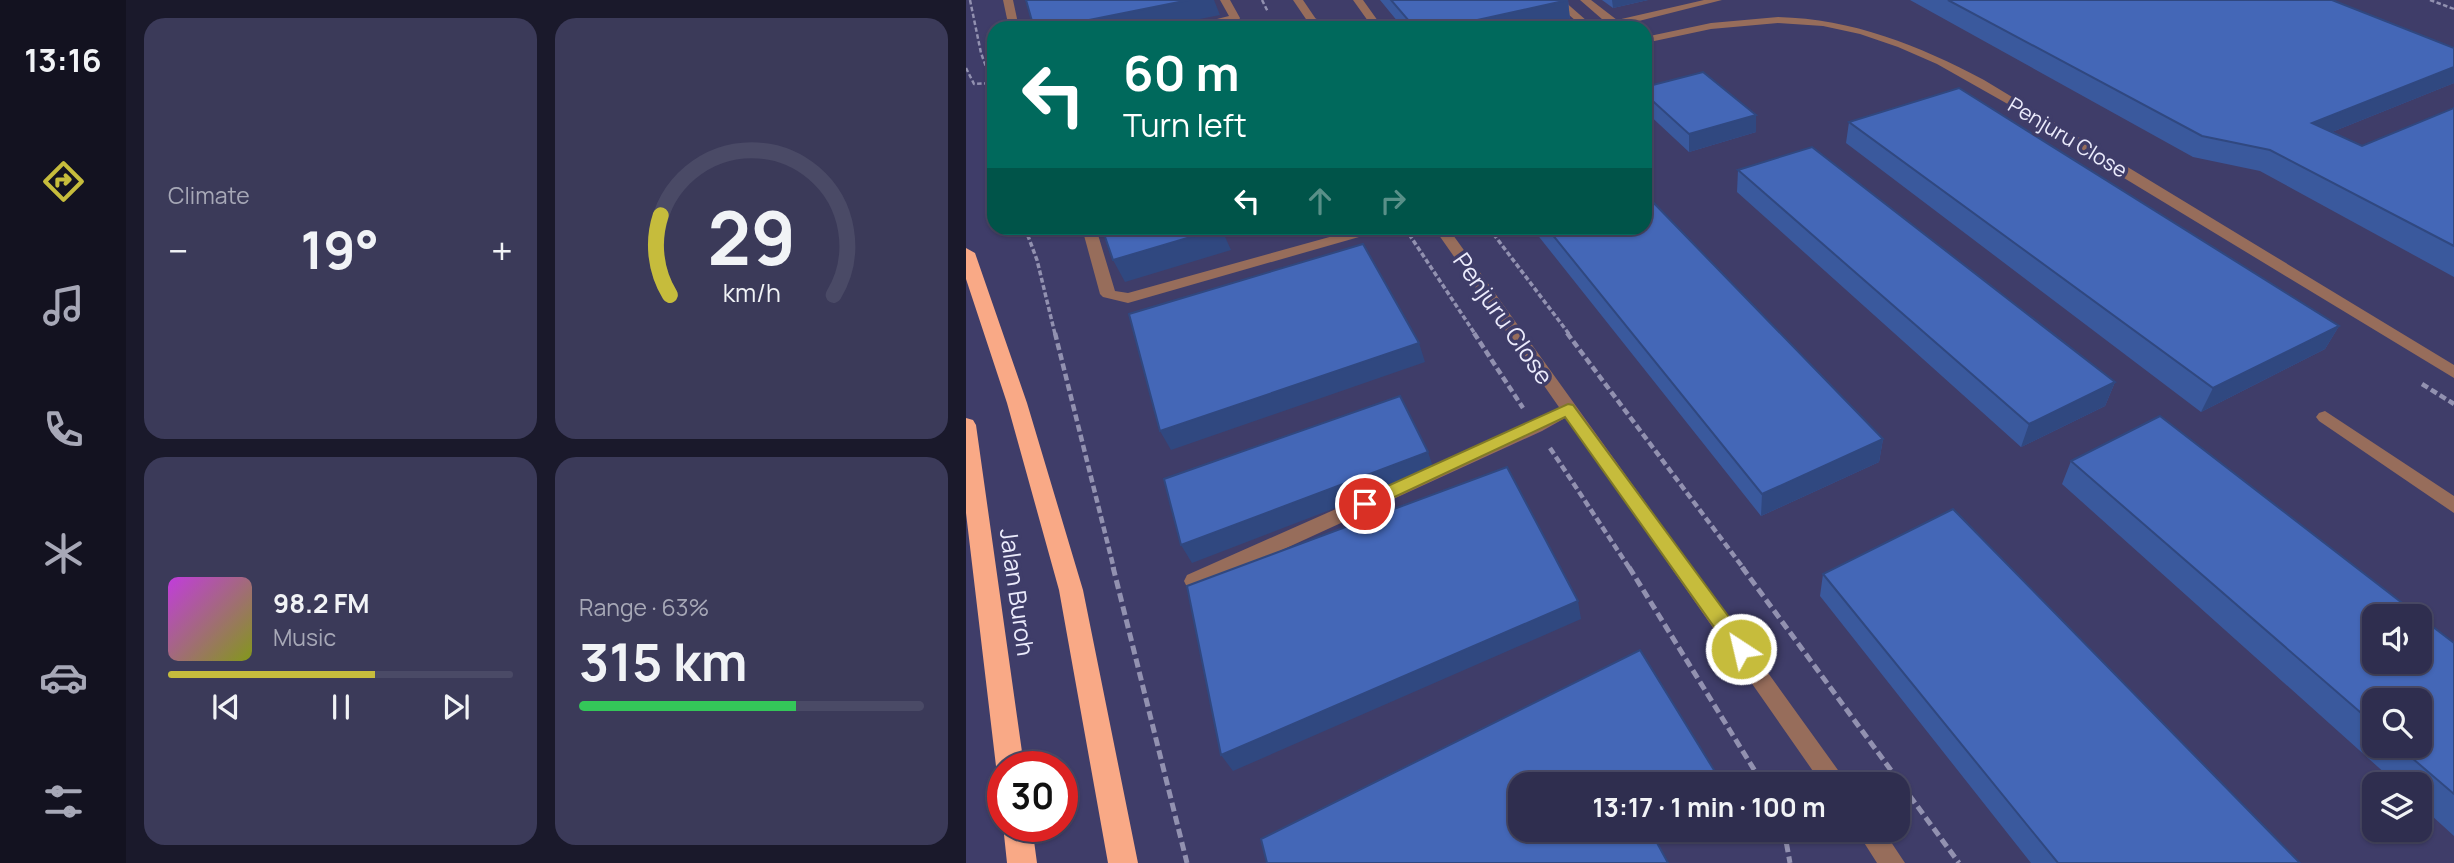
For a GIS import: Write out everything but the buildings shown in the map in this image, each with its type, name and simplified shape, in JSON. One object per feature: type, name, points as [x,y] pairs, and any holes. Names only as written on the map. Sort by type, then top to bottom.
[{"type":"highway","points":[[966,253],[1017,403],[1071,590],[1123,863]]},
{"type":"highway","name":"Jalan Buroh","points":[[966,425],[1008,751]]},
{"type":"highway","points":[[1019,842],[1022,863]]},
{"type":"street","points":[[1008,0],[1012,21]]},
{"type":"street","points":[[1220,21],[1235,18],[1225,0]]},
{"type":"street","points":[[1298,0],[1313,21]]},
{"type":"street","points":[[1357,0],[1373,21]]},
{"type":"street","points":[[1557,0],[1581,21]]},
{"type":"street","points":[[1585,0],[1611,21]]},
{"type":"street","points":[[1636,21],[1717,0]]},
{"type":"street","name":"Penjuru Close","points":[[1652,38],[1719,24],[1781,21],[1823,23],[1894,41],[1947,65],[2454,372]]},
{"type":"street","points":[[1091,235],[1108,294],[1128,298],[1150,294],[1351,235]]},
{"type":"street","name":"Penjuru Close","points":[[1446,235],[1828,772]]},
{"type":"street","points":[[1194,581],[1568,409]]},
{"type":"street","points":[[2325,417],[2454,506]]},
{"type":"street","points":[[1877,842],[1892,863]]},
{"type":"path","points":[[970,0],[987,69]]},
{"type":"path","points":[[2430,0],[2454,9]]},
{"type":"path","points":[[966,68],[974,84],[987,83]]},
{"type":"path","points":[[1027,235],[1044,286],[1187,863]]},
{"type":"path","points":[[1410,235],[1530,417]]},
{"type":"path","points":[[1494,235],[1959,863]]},
{"type":"path","points":[[2419,382],[2454,404]]},
{"type":"path","points":[[1545,440],[1643,589],[1756,772]]},
{"type":"path","points":[[1786,842],[1790,863]]},
{"type":"route","points":[[1365,504],[1568,409],[1741,649]]}]
